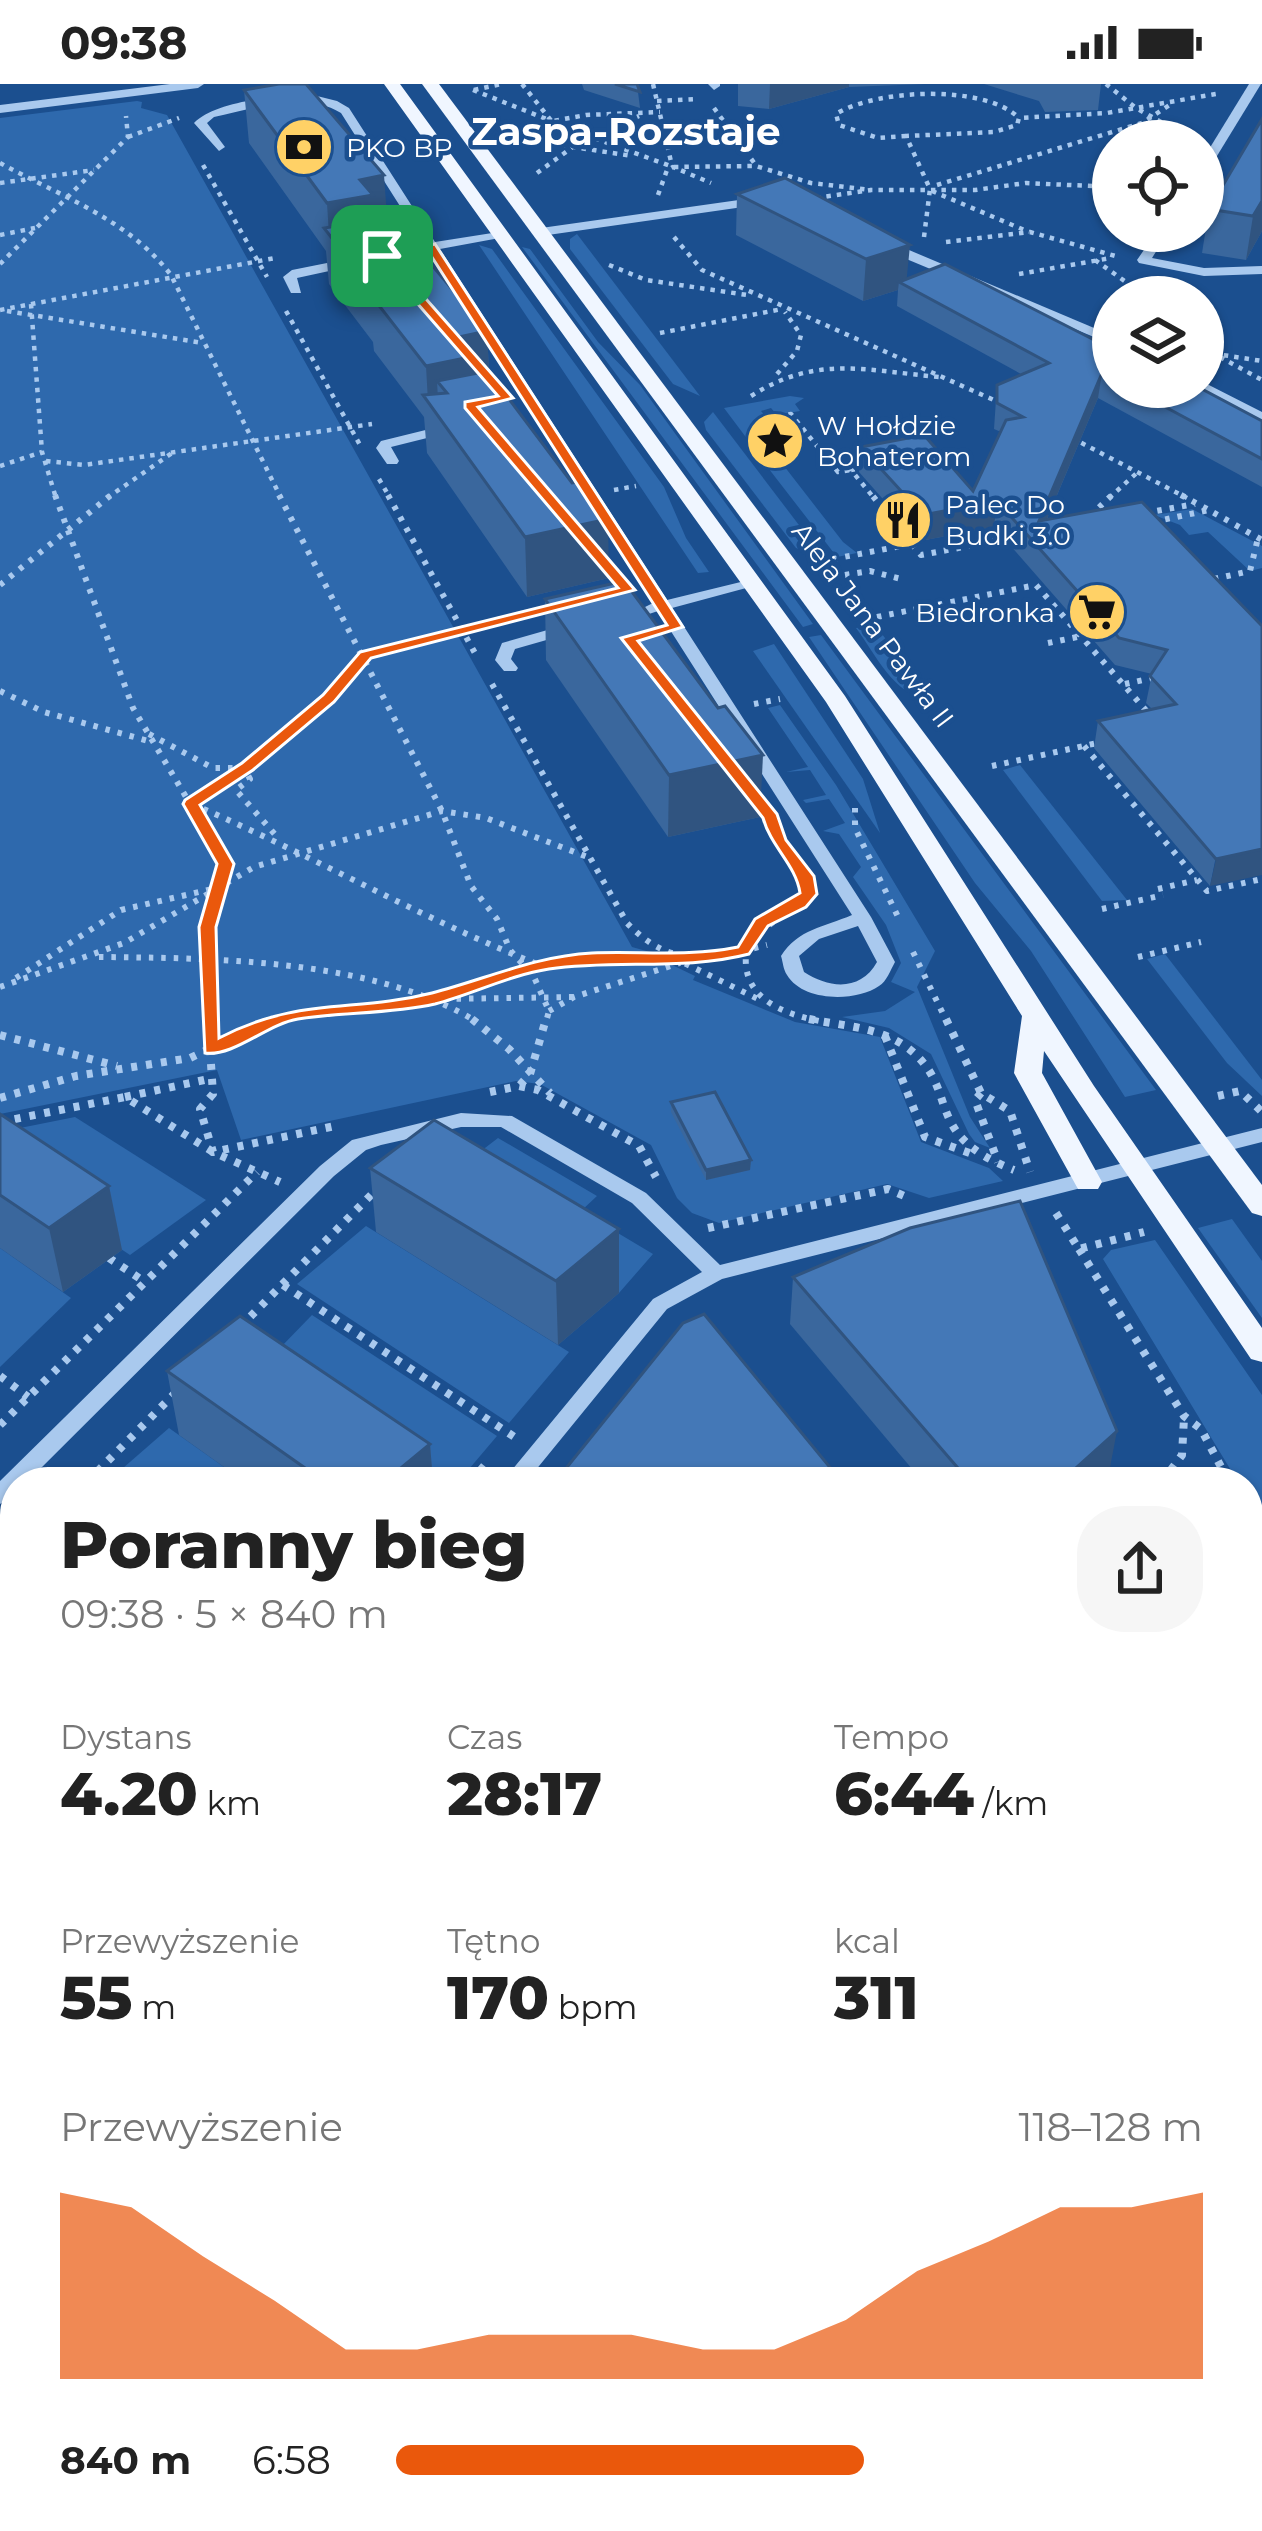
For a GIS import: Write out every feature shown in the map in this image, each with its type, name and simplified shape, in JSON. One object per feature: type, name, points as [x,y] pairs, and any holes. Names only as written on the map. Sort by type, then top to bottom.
[{"type":"main road","points":[[392,84],[837,701],[1135,1170],[1262,1351]]},
{"type":"main road","name":"Aleja Jana Pawła II","points":[[430,84],[1262,1206]]},
{"type":"main road","points":[[500,234],[541,232]]},
{"type":"main road","points":[[1035,1017],[1028,1072],[1088,1182]]},
{"type":"street","points":[[0,110],[199,84]]},
{"type":"street","points":[[1224,134],[1251,88]]},
{"type":"street","points":[[219,147],[200,122],[210,114],[308,98],[335,102],[862,917],[886,962],[876,980],[865,987],[819,988],[796,975],[790,956],[803,939],[862,917]]},
{"type":"street","points":[[541,232],[751,200],[777,202]]},
{"type":"street","points":[[398,253],[500,234]]},
{"type":"street","points":[[867,237],[1092,332]]},
{"type":"street","points":[[1149,252],[1144,260],[1204,272],[1262,270]]},
{"type":"street","points":[[296,290],[290,277],[297,273],[362,260]]},
{"type":"street","points":[[1224,397],[1262,418]]},
{"type":"street","points":[[519,415],[537,411]]},
{"type":"street","points":[[392,461],[383,448],[386,444],[463,426]]},
{"type":"street","points":[[627,614],[753,584]]},
{"type":"street","points":[[510,668],[503,652],[517,641],[593,623]]},
{"type":"street","points":[[28,1467],[327,1171],[359,1145],[378,1139],[461,1120],[505,1121],[639,1198],[716,1274]]},
{"type":"street","points":[[525,1467],[661,1304],[716,1274],[1262,1135]]},
{"type":"path","points":[[501,84],[472,90],[586,138],[673,167],[756,166],[811,183],[871,190],[1035,183],[1092,186]]},
{"type":"path","points":[[522,84],[551,122]]},
{"type":"path","points":[[1106,84],[1157,120]]},
{"type":"path","points":[[714,85],[708,99],[777,202]]},
{"type":"path","points":[[665,88],[654,87],[673,167]]},
{"type":"path","points":[[1019,118],[1017,125],[994,132],[906,136],[858,134],[839,125],[836,114],[857,100],[970,96],[1002,103],[1019,118],[1122,110],[1251,88]]},
{"type":"path","points":[[1144,120],[1174,101]]},
{"type":"path","points":[[128,137],[126,113],[131,103]]},
{"type":"path","points":[[1118,120],[1122,110]]},
{"type":"path","points":[[537,173],[586,138],[646,112]]},
{"type":"path","points":[[503,130],[586,116],[660,112]]},
{"type":"path","points":[[0,264],[128,137],[176,116],[188,138]]},
{"type":"path","points":[[906,136],[930,190],[925,244],[1030,232]]},
{"type":"path","points":[[509,137],[639,157]]},
{"type":"path","points":[[930,190],[1092,138]]},
{"type":"path","points":[[200,158],[268,280]]},
{"type":"path","points":[[0,163],[68,198],[160,256],[251,441],[366,655],[442,811],[471,886],[549,1011]]},
{"type":"path","points":[[0,183],[94,170]]},
{"type":"path","points":[[804,200],[871,190]]},
{"type":"path","points":[[930,190],[1030,232],[1144,260]]},
{"type":"path","points":[[0,235],[36,228]]},
{"type":"path","points":[[667,229],[702,270],[1019,412]]},
{"type":"path","points":[[1085,248],[1118,276]]},
{"type":"path","points":[[0,310],[271,257]]},
{"type":"path","points":[[983,286],[1000,278],[1118,257]]},
{"type":"path","points":[[609,265],[646,280],[761,299]]},
{"type":"path","points":[[280,301],[361,446]]},
{"type":"path","points":[[31,304],[42,452],[64,529],[147,733],[226,864],[208,927],[213,1094],[200,1109],[212,1152]]},
{"type":"path","points":[[0,310],[203,343]]},
{"type":"path","points":[[661,333],[783,310]]},
{"type":"path","points":[[751,396],[797,350],[801,335],[783,310]]},
{"type":"path","points":[[1224,355],[1262,361]]},
{"type":"path","points":[[1224,359],[1262,380]]},
{"type":"path","points":[[771,381],[830,364],[947,378]]},
{"type":"path","points":[[999,402],[1018,395]]},
{"type":"path","points":[[778,416],[791,414],[838,472],[870,466]]},
{"type":"path","points":[[46,461],[84,465],[367,425]]},
{"type":"path","points":[[1059,431],[1261,538],[1250,571],[1214,579]]},
{"type":"path","points":[[747,446],[769,442],[765,437],[808,435]]},
{"type":"path","points":[[0,466],[42,452]]},
{"type":"path","points":[[0,585],[64,529],[173,452]]},
{"type":"path","points":[[372,466],[590,858],[643,944],[811,1021],[884,1034],[914,1050],[928,1066],[959,1140],[976,1155]]},
{"type":"path","points":[[851,470],[921,555],[1017,537],[1004,523]]},
{"type":"path","points":[[1103,521],[1080,525],[1139,471]]},
{"type":"path","points":[[1127,516],[1197,503]]},
{"type":"path","points":[[1168,532],[1150,531],[1143,524],[1209,510]]},
{"type":"path","points":[[833,559],[912,544]]},
{"type":"path","points":[[845,575],[870,571],[905,580]]},
{"type":"path","points":[[878,617],[1036,585],[1163,729]]},
{"type":"path","points":[[191,804],[244,768],[328,699],[366,655],[502,620]]},
{"type":"path","points":[[1048,644],[1085,636]]},
{"type":"path","points":[[1123,684],[1169,675]]},
{"type":"path","points":[[0,691],[44,712],[153,742]]},
{"type":"path","points":[[147,733],[213,768],[244,768]]},
{"type":"path","points":[[992,766],[1104,742]]},
{"type":"path","points":[[1084,746],[1208,891],[1262,879]]},
{"type":"path","points":[[244,768],[250,779],[236,790],[283,844]]},
{"type":"path","points":[[191,804],[302,851],[441,926],[541,964]]},
{"type":"path","points":[[855,808],[855,828],[902,928]]},
{"type":"path","points":[[3,986],[91,957],[151,930],[254,867],[442,811],[486,818],[590,858]]},
{"type":"path","points":[[759,999],[747,980],[743,951],[761,922],[809,894],[806,876]]},
{"type":"path","points":[[1102,909],[1198,880]]},
{"type":"path","points":[[3,986],[121,910],[219,887]]},
{"type":"path","points":[[430,999],[541,964],[710,958],[803,939]]},
{"type":"path","points":[[1138,957],[1201,942]]},
{"type":"path","points":[[884,1034],[925,1137],[1034,1179],[1010,1111],[981,1093],[910,946]]},
{"type":"path","points":[[91,957],[207,957],[430,999],[466,1016],[531,1068],[554,1099]]},
{"type":"path","points":[[519,1086],[531,1068],[549,1011],[574,997],[651,976],[676,960]]},
{"type":"path","points":[[0,1098],[124,1068],[170,1063],[211,1049],[263,1022],[295,1014],[430,999],[574,997]]},
{"type":"path","points":[[0,1035],[124,1068]]},
{"type":"path","points":[[0,1122],[209,1079]]},
{"type":"path","points":[[1209,1098],[1240,1091],[1262,1112]]},
{"type":"path","points":[[981,1093],[975,1100],[999,1164]]},
{"type":"path","points":[[0,1424],[257,1172],[212,1152],[125,1097]]},
{"type":"path","points":[[233,1335],[390,1176]]},
{"type":"path","points":[[1052,1206],[1184,1416],[1201,1429],[1221,1467]]},
{"type":"path","points":[[1078,1250],[1150,1231]]},
{"type":"path","points":[[110,1258],[145,1282]]},
{"type":"path","points":[[283,1285],[502,1429]]},
{"type":"path","points":[[0,1376],[28,1397]]},
{"type":"path","points":[[102,1467],[184,1385]]},
{"type":"path","points":[[1173,1467],[1182,1455],[1184,1416]]},
{"type":"path","points":[[484,1467],[525,1418]]},
{"type":"shaded area","points":[[142,102],[141,108],[167,115],[632,947],[675,959],[670,964],[695,976],[693,980],[795,1022],[880,1037],[921,1142],[989,1168],[1003,1181],[929,1198],[887,1184],[719,1223],[692,1213],[677,1198],[651,1145],[540,1084],[516,1081],[241,1140],[217,1070],[0,1114],[0,118]]},
{"type":"shaded area","points":[[577,234],[700,396],[673,384],[570,249],[570,239]]},
{"type":"shaded area","points":[[479,245],[492,249],[664,487],[686,538],[709,572],[698,573]]},
{"type":"shaded area","points":[[522,247],[530,249],[598,342],[640,385],[813,624],[803,627]]},
{"type":"shaded area","points":[[790,396],[804,398],[795,404],[800,411],[777,415],[771,408],[761,411],[768,419],[788,416],[803,433],[761,435],[765,441],[751,444],[724,408]]},
{"type":"shaded area","points":[[713,412],[824,558],[796,548],[706,430],[704,422]]},
{"type":"shaded area","points":[[767,444],[843,542],[857,553],[837,557],[752,447]]},
{"type":"shaded area","points":[[1192,509],[1262,546],[1262,568],[1250,571],[1208,532],[1189,535],[1180,525],[1154,515]]},
{"type":"shaded area","points":[[875,625],[931,698],[919,697],[897,683],[856,628]]},
{"type":"shaded area","points":[[821,635],[1156,1090],[1125,1097],[1031,951],[975,883],[809,637]]},
{"type":"shaded area","points":[[774,644],[863,779],[880,833],[753,651]]},
{"type":"shaded area","points":[[780,705],[836,785],[935,951],[917,987],[970,1117],[990,1148],[969,1134],[931,1054],[889,1028],[842,1017],[885,1011],[915,992],[891,982],[901,963],[886,925],[853,877],[861,867],[839,834],[823,831],[845,823],[829,799],[803,800],[826,795],[810,770],[786,772],[808,767],[768,708]]},
{"type":"shaded area","points":[[1020,765],[1127,900],[1102,901],[1003,770]]},
{"type":"shaded area","points":[[1165,954],[1262,1080],[1262,1096],[1227,1063],[1147,959]]},
{"type":"shaded area","points":[[75,1117],[206,1200],[130,1255],[0,1168],[0,1132]]},
{"type":"shaded area","points":[[498,1138],[597,1196],[581,1211],[653,1254],[619,1293],[438,1184]]},
{"type":"shaded area","points":[[1232,1219],[1262,1261],[1262,1318],[1198,1228]]},
{"type":"shaded area","points":[[366,1226],[569,1352],[509,1423],[297,1284]]},
{"type":"shaded area","points":[[1155,1240],[1262,1395],[1262,1467],[1229,1467],[1103,1259],[1111,1250]]},
{"type":"shaded area","points":[[0,1248],[71,1298],[0,1367]]},
{"type":"shaded area","points":[[312,1315],[497,1436],[471,1467],[377,1467],[250,1379]]},
{"type":"shaded area","points":[[169,1428],[224,1467],[124,1467]]},
{"type":"building","points":[[306,84],[384,175],[360,180],[373,195],[327,203],[244,90]]},
{"type":"building","points":[[1262,119],[1262,201],[1253,216],[1224,211],[1224,184]]},
{"type":"building","points":[[785,178],[910,245],[866,259],[737,194]]},
{"type":"building","points":[[385,209],[487,331],[459,337],[475,356],[426,366],[324,228],[344,225],[338,218]]},
{"type":"building","points":[[945,264],[1092,339],[1092,396],[1039,521],[1142,502],[1262,626],[1262,849],[1216,859],[1098,721],[1176,704],[1150,676],[1167,650],[1119,638],[997,501],[923,515],[861,447],[924,435],[973,491],[1006,420],[1023,417],[997,403],[997,385],[1049,363],[899,282]]},
{"type":"building","points":[[488,371],[572,483],[579,482],[608,519],[525,537],[423,395],[447,393],[437,381]]},
{"type":"building","points":[[1224,401],[1262,421],[1262,459],[1167,408],[1224,408]]},
{"type":"building","points":[[624,581],[718,708],[725,706],[763,755],[669,775],[545,599]]},
{"type":"building","points":[[715,1092],[751,1160],[706,1170],[671,1102]]},
{"type":"building","points":[[0,1114],[109,1186],[49,1228],[0,1195]]},
{"type":"building","points":[[434,1120],[619,1229],[556,1281],[370,1168]]},
{"type":"building","points":[[1020,1201],[1117,1431],[1077,1467],[957,1467],[793,1277],[910,1228]]},
{"type":"building","points":[[704,1314],[830,1467],[567,1467],[683,1323]]},
{"type":"building","points":[[240,1316],[430,1444],[402,1467],[304,1467],[167,1371]]},
{"type":"place","name":"PKO BP","points":[[304,147]]},
{"type":"place","name":"W Hołdzie Bohaterom","points":[[775,441]]},
{"type":"place","name":"Palec Do Budki 3.0","points":[[903,520]]},
{"type":"place","name":"Biedronka","points":[[1097,612]]},
{"type":"district","name":"Zaspa-Rozstaje","points":[[626,131]]},
{"type":"route","points":[[431,247],[675,627],[628,638],[771,818],[778,841],[806,876],[809,894],[761,922],[743,951],[710,958],[590,958],[541,964],[430,999],[263,1022],[211,1049],[208,927],[226,864],[191,804],[248,766],[328,699],[366,655],[628,590],[469,405],[507,398],[382,256],[431,247]]}]
